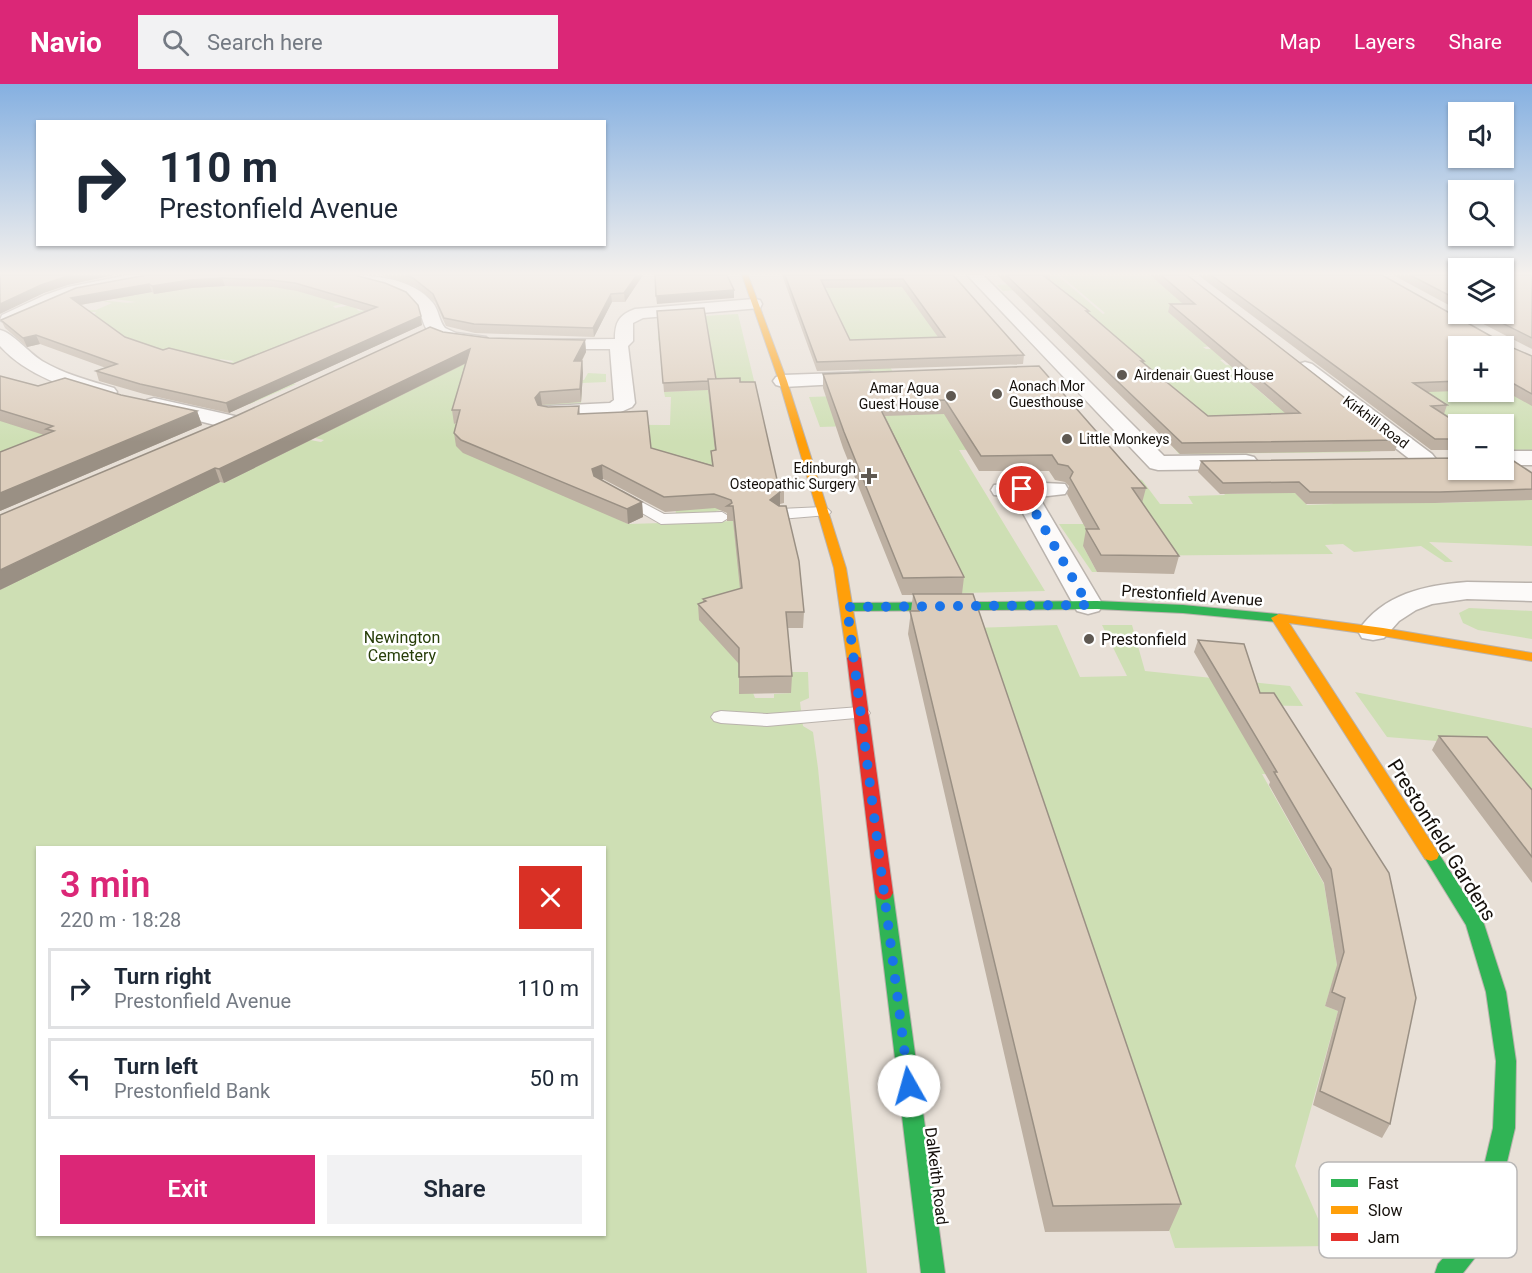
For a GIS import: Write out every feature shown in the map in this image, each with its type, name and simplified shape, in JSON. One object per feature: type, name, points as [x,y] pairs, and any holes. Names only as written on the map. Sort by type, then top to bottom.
[{"type":"main road","name":"Dalkeith Road","points":[[764,330],[783,381],[840,568],[847,607],[933,1273]]},
{"type":"main road","name":"Prestonfield Avenue","points":[[847,607],[1088,605],[1180,609],[1279,618],[1532,657]]},
{"type":"main road","name":"Prestonfield Gardens","points":[[1279,618],[1475,924],[1490,966],[1505,1041],[1506,1110],[1495,1162]]},
{"type":"main road","name":"Prestonfield Gardens","points":[[1447,1273],[1461,1258]]},
{"type":"street","points":[[414,338],[430,330]]},
{"type":"street","points":[[439,330],[445,335],[460,339],[503,342]]},
{"type":"street","points":[[526,343],[619,344],[624,341],[623,330]]},
{"type":"street","points":[[1028,330],[1158,463],[1274,461]]},
{"type":"street","points":[[0,335],[13,350],[47,372],[129,397],[231,422]]},
{"type":"street","points":[[550,412],[614,409],[625,403],[619,344]]},
{"type":"street","name":"Kirkhill Road","points":[[1293,359],[1435,459],[1389,460]]},
{"type":"street","points":[[1043,371],[1066,370]]},
{"type":"street","points":[[783,381],[890,377]]},
{"type":"street","points":[[200,435],[253,412]]},
{"type":"street","points":[[1514,458],[1532,458]]},
{"type":"street","points":[[1056,489],[1012,490],[1088,605]]},
{"type":"street","points":[[1373,631],[1380,620],[1394,609],[1430,595],[1452,591],[1532,592]]},
{"type":"lane","points":[[612,490],[661,519],[722,517]]},
{"type":"lane","points":[[780,514],[823,512]]},
{"type":"lane","points":[[721,717],[767,720],[860,713]]},
{"type":"green space","points":[[86,330],[353,330],[281,381],[296,384],[250,404],[234,401],[214,370],[234,361],[220,359],[221,361],[201,372]]},
{"type":"green space","name":"Newington Cemetery","points":[[742,330],[757,393],[709,396],[722,510],[716,511],[716,514],[676,516],[673,469],[531,474],[628,524],[733,521],[741,582],[743,630],[734,643],[755,698],[774,698],[774,694],[791,693],[789,672],[808,672],[809,698],[800,702],[803,726],[813,732],[818,768],[867,1273],[0,1273],[0,590],[16,582],[42,558],[57,562],[110,534],[113,535],[211,480],[224,483],[310,440],[321,442],[324,440],[315,438],[470,354],[564,379],[584,380],[588,373],[606,374],[606,382],[582,383],[581,404],[508,407],[455,424],[670,425],[671,397],[665,397],[664,392],[718,389],[658,340],[659,331]]},
{"type":"green space","points":[[841,330],[967,331],[890,367],[893,372],[861,374]]},
{"type":"green space","points":[[1071,330],[1205,330],[1214,346],[1203,347],[1218,349],[1229,359],[1220,360],[1226,365],[1236,365],[1273,403],[1310,402],[1371,452],[1179,454],[1173,447],[1193,426]]},
{"type":"green space","points":[[1314,330],[1420,330],[1448,346],[1448,402],[1514,402],[1514,393],[1532,404],[1532,450],[1514,450],[1514,414],[1448,414],[1448,417]]},
{"type":"green space","points":[[1045,389],[1054,389],[1082,419],[1033,421],[1044,435],[1033,436],[1039,445],[1091,443],[1094,446],[1102,446],[1109,455],[1100,455],[1108,464],[1117,463],[1125,473],[1134,473],[1160,504],[1193,504],[1188,496],[1225,495],[1213,480],[1218,480],[1230,494],[1275,493],[1271,488],[1282,487],[1274,480],[1282,479],[1307,505],[1333,504],[1327,498],[1358,497],[1346,485],[1334,486],[1327,479],[1345,478],[1367,498],[1382,498],[1375,491],[1405,491],[1391,478],[1398,478],[1429,503],[1475,502],[1449,482],[1458,483],[1472,490],[1483,491],[1468,480],[1477,480],[1488,488],[1532,488],[1532,546],[1429,542],[1453,562],[1445,562],[1421,546],[1354,552],[1343,544],[1325,545],[1333,554],[1114,556],[1107,546],[1083,546],[1097,572],[1092,572],[1059,524],[1139,520],[1116,486],[1092,486],[1088,479],[1107,477],[1085,448],[959,450],[1045,591],[961,593],[880,425],[820,427],[809,397],[837,396],[842,409],[854,408],[858,417],[888,416],[884,407],[914,406],[912,408],[914,412],[932,411],[927,406],[945,405],[943,402],[954,402],[963,414],[974,414],[972,409],[983,409],[978,401],[996,400],[1002,408],[1026,407],[1020,399],[1030,399],[1037,407],[1049,407],[1043,398],[1052,397]]},
{"type":"green space","points":[[0,412],[52,431],[0,468]]},
{"type":"green space","points":[[1469,608],[1532,611],[1532,639],[1478,630],[1463,623],[1459,613]]},
{"type":"green space","points":[[1057,625],[1080,677],[1127,676],[1102,625],[1132,625],[1145,671],[1290,686],[1303,706],[1226,705],[1312,775],[1262,774],[1324,884],[1340,984],[1331,986],[1325,1006],[1338,1011],[1295,1166],[1319,1221],[1319,1246],[1175,1248],[973,628]]},
{"type":"green space","points":[[1355,692],[1532,728],[1532,814],[1474,744],[1387,737]]},
{"type":"building","points":[[14,330],[116,330],[125,337],[163,350],[169,348],[233,364],[318,330],[389,330],[226,403],[140,384],[96,371],[117,364],[36,335],[23,338]]},
{"type":"building","points":[[422,330],[439,330],[489,338],[585,340],[574,361],[582,361],[580,389],[540,392],[535,398],[538,405],[579,406],[578,414],[647,411],[651,448],[713,466],[711,451],[716,450],[708,379],[740,378],[740,382],[755,382],[778,484],[784,486],[784,489],[779,489],[780,492],[770,500],[779,506],[786,506],[799,561],[804,612],[786,612],[792,676],[739,677],[739,648],[698,604],[706,601],[703,599],[742,588],[733,506],[727,506],[732,503],[731,500],[714,494],[664,497],[602,465],[592,469],[594,476],[642,502],[627,509],[461,440],[454,433],[460,410],[452,410],[470,349],[0,570],[0,515],[236,416]]},
{"type":"building","points":[[659,330],[708,330],[716,379],[663,383]]},
{"type":"building","points":[[805,330],[845,330],[850,340],[945,337],[940,330],[1002,330],[1024,355],[817,362]]},
{"type":"building","points":[[1064,330],[1109,330],[1144,361],[1141,361],[1208,416],[1300,413],[1202,330],[1258,330],[1399,440],[1182,443]]},
{"type":"building","points":[[1287,330],[1481,330],[1491,336],[1448,336],[1448,381],[1413,383],[1447,405],[1431,406],[1448,417],[1448,439],[1435,439]]},
{"type":"building","points":[[1517,330],[1532,330],[1532,338]]},
{"type":"building","points":[[1514,348],[1532,356],[1532,394],[1514,384]]},
{"type":"building","points":[[1039,366],[1146,488],[1132,488],[1179,556],[1101,555],[1086,529],[1099,529],[1070,478],[1073,472],[1068,466],[1058,464],[1052,455],[981,456],[945,400],[877,402],[964,577],[903,578],[823,374]]},
{"type":"building","points":[[0,376],[38,386],[65,378],[121,395],[197,411],[0,493],[0,452],[54,431],[46,429],[53,426],[0,410]]},
{"type":"building","points":[[1448,458],[1448,480],[1514,480],[1514,461],[1532,473],[1532,489],[1310,492],[1299,482],[1223,483],[1201,461]]},
{"type":"building","points":[[913,594],[973,594],[1181,1204],[1053,1206],[910,611],[919,611]]},
{"type":"building","points":[[1198,640],[1244,644],[1260,693],[1274,693],[1389,873],[1416,998],[1390,1124],[1320,1091],[1345,998],[1332,992],[1344,952],[1331,869],[1274,772],[1277,772]]},
{"type":"building","points":[[1439,736],[1487,737],[1532,790],[1532,857]]},
{"type":"traffic: fast","points":[[847,607],[1097,605],[1183,609],[1277,618]]},
{"type":"traffic: fast","points":[[1431,855],[1475,924],[1496,992],[1506,1061],[1504,1128],[1496,1162]]},
{"type":"traffic: fast","points":[[884,893],[933,1273]]},
{"type":"traffic: fast","points":[[1447,1273],[1460,1258]]},
{"type":"traffic: slow","points":[[765,330],[783,381],[840,568],[854,658]]},
{"type":"traffic: slow","points":[[1277,618],[1383,632],[1532,657]]},
{"type":"traffic: slow","points":[[1279,618],[1431,855]]},
{"type":"traffic: jam","points":[[854,658],[884,893]]},
{"type":"place","name":"Airdenair Guest House","points":[[1122,375]]},
{"type":"place","name":"Aonach Mor Guesthouse","points":[[997,394]]},
{"type":"place","name":"Amar Agua Guest House","points":[[951,396]]},
{"type":"place","name":"Little Monkeys","points":[[1067,439]]},
{"type":"place","name":"Edinburgh Osteopathic Surgery","points":[[869,476]]},
{"type":"place","name":"Prestonfield","points":[[1089,639]]},
{"type":"route","points":[[909,1086],[847,607],[1088,605],[1022,489]]}]
